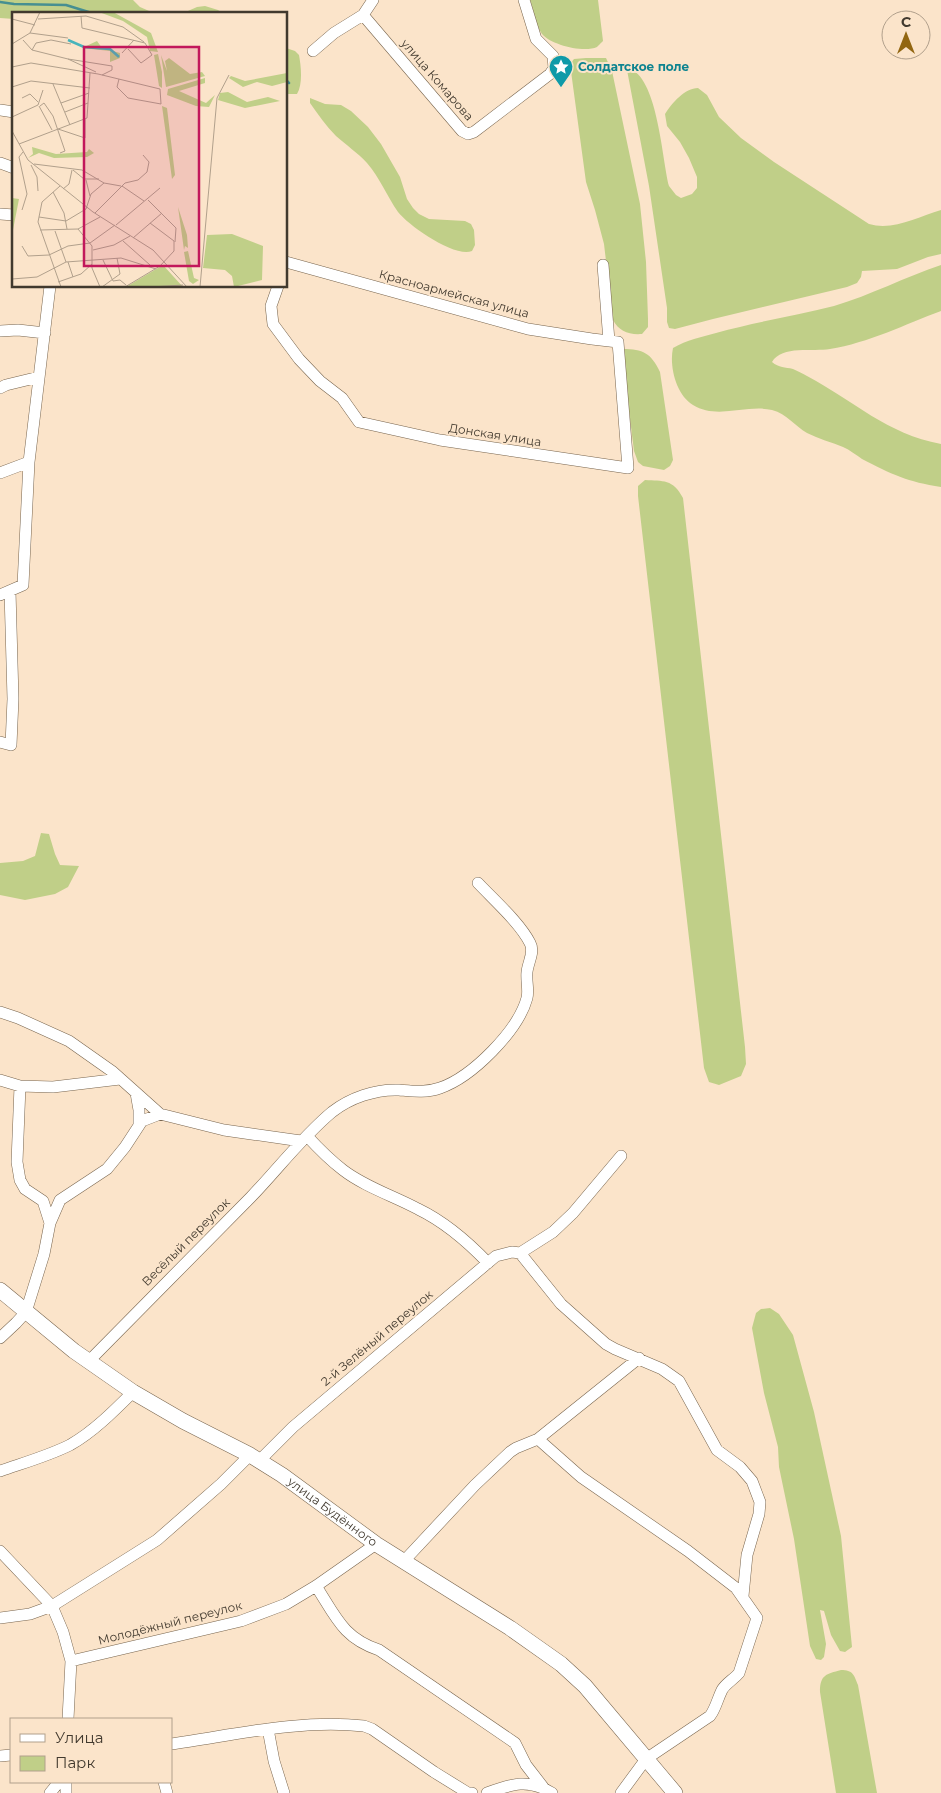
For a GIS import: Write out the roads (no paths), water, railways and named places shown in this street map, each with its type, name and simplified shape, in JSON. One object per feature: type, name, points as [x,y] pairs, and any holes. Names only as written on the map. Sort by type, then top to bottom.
[{"type":"main road","name":"улица Будённого","points":[[0,1290],[74,1351],[132,1392],[254,1458],[302,1488],[376,1544],[510,1628],[561,1664],[584,1686],[675,1793]]},
{"type":"street","points":[[313,51],[334,33],[363,15],[373,0]]},
{"type":"street","name":"улица Комарова","points":[[363,15],[462,131],[468,134],[474,132],[550,74],[554,68],[553,56],[536,39],[524,0]]},
{"type":"street","points":[[0,163],[12,167]]},
{"type":"street","name":"Красноармейская улица","points":[[288,263],[528,329],[614,341]]},
{"type":"street","points":[[603,265],[614,341]]},
{"type":"street","points":[[5,743],[13,699],[5,593],[23,585],[29,462],[50,288]]},
{"type":"street","name":"Донская улица","points":[[277,288],[271,306],[273,324],[300,359],[320,381],[342,398],[360,422],[440,440],[628,468],[614,341]]},
{"type":"street","points":[[0,331],[18,330],[44,333]]},
{"type":"street","points":[[0,388],[39,377]]},
{"type":"street","points":[[0,473],[29,462]]},
{"type":"street","name":"Весёлый переулок","points":[[89,1361],[266,1181],[304,1138],[333,1112],[350,1101],[378,1091],[425,1091],[441,1088],[478,1065],[514,1026],[527,998],[527,972],[533,951],[531,944],[519,928],[478,883]]},
{"type":"street","points":[[0,1012],[18,1018],[69,1042],[120,1078],[160,1114],[224,1130],[304,1138],[358,1180],[434,1217],[470,1244],[488,1263]]},
{"type":"street","points":[[0,1080],[20,1086],[53,1087],[120,1078]]},
{"type":"street","points":[[20,1086],[18,1162],[20,1180],[25,1189],[42,1201],[50,1223]]},
{"type":"street","points":[[136,1093],[140,1110],[139,1125]]},
{"type":"street","points":[[0,1338],[26,1312],[44,1254],[50,1223],[60,1200],[108,1169],[139,1125],[146,1119],[160,1114]]},
{"type":"street","name":"2-й Зелёный переулок","points":[[0,1618],[30,1614],[52,1606],[156,1540],[496,1256],[512,1252],[520,1253],[553,1232],[574,1212],[621,1156]]},
{"type":"street","points":[[520,1253],[561,1304],[606,1344],[662,1369],[679,1381],[717,1450],[740,1467],[752,1481],[760,1502],[759,1514],[747,1555],[743,1596]]},
{"type":"street","points":[[404,1561],[475,1485],[510,1452],[538,1439],[638,1358]]},
{"type":"street","points":[[0,1471],[49,1454],[83,1437],[118,1408],[132,1392]]},
{"type":"street","points":[[538,1439],[582,1477],[688,1551],[736,1588],[757,1618],[739,1673],[722,1688],[716,1708],[710,1716],[646,1759],[621,1793]]},
{"type":"street","name":"Молодёжный переулок","points":[[71,1661],[241,1621],[286,1604],[316,1586],[376,1544]]},
{"type":"street","points":[[0,1551],[52,1606],[63,1632],[71,1661],[68,1718]]},
{"type":"street","points":[[316,1586],[346,1632],[362,1645],[379,1650],[514,1743],[526,1765],[547,1790]]},
{"type":"street","points":[[172,1744],[268,1729],[309,1726],[364,1726],[372,1729],[434,1772],[472,1793]]},
{"type":"street","points":[[268,1729],[274,1760],[284,1793]]},
{"type":"street","points":[[50,1793],[59,1783]]},
{"type":"street","points":[[487,1793],[507,1785],[529,1783],[547,1790]]},
{"type":"waterway","points":[[0,2],[66,5],[89,12]]},
{"type":"place","name":"Солдатское поле","points":[[561,88]]}]
